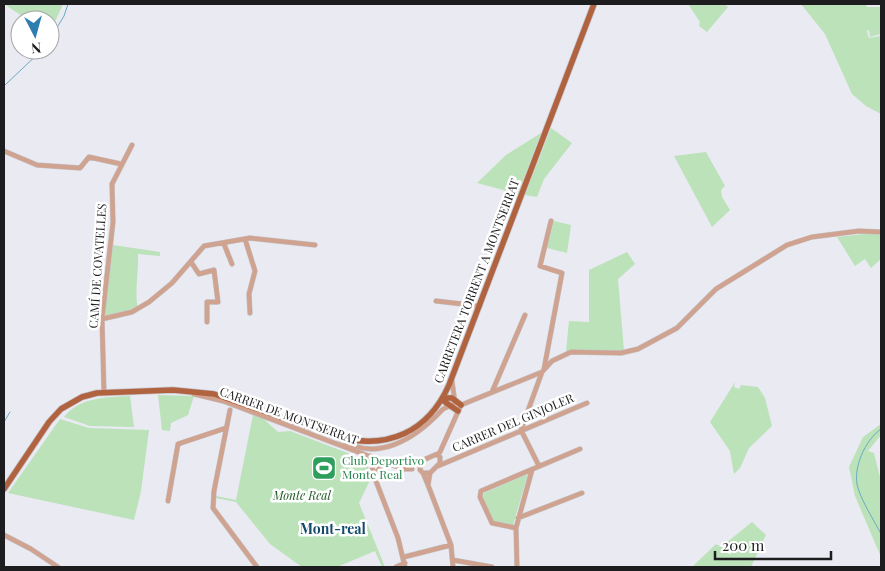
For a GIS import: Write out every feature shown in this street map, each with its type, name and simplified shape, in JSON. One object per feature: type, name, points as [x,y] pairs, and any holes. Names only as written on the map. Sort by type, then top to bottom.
[{"type":"main road","name":"CARRETERA TORRENT A MONTSERRAT","points":[[4,489],[49,422],[61,409],[82,397],[104,392],[187,391],[226,397],[337,437],[369,442],[390,440],[402,435],[428,417],[443,398],[452,379],[594,4]]},
{"type":"main road","points":[[443,398],[454,400],[459,408]]},
{"type":"main road","points":[[443,398],[450,406],[459,408]]},
{"type":"street","name":"CAMÍ DE COVATELLES","points":[[104,392],[102,319],[113,222],[112,184],[132,145]]},
{"type":"street","points":[[4,151],[37,165],[79,168],[89,156],[121,164]]},
{"type":"street","points":[[539,466],[521,430],[543,370],[562,272],[540,266],[551,221]]},
{"type":"street","points":[[428,485],[430,474],[438,466],[439,456],[459,408],[543,370],[552,361],[572,352],[621,353],[650,343],[685,322],[698,305],[716,290],[787,245],[822,236],[859,231],[881,232]]},
{"type":"street","points":[[102,319],[132,312],[142,306],[172,283],[204,246],[245,239],[315,245]]},
{"type":"street","points":[[245,239],[255,270],[249,294],[250,313]]},
{"type":"street","points":[[224,244],[232,264]]},
{"type":"street","points":[[190,262],[199,274],[214,270],[218,302],[208,302],[208,322]]},
{"type":"street","points":[[436,301],[480,306]]},
{"type":"street","points":[[492,392],[525,315]]},
{"type":"street","points":[[452,379],[454,400]]},
{"type":"street","name":"CARRER DE MONTSERRAT","points":[[187,391],[228,403],[403,469],[412,469],[430,474]]},
{"type":"street","name":"CARRER DE MONTSERRAT","points":[[337,437],[364,449],[378,449],[412,437],[426,427],[446,407],[455,403],[454,400]]},
{"type":"street","points":[[228,403],[230,410],[214,491],[213,508],[257,567]]},
{"type":"street","name":"CARRER DEL GINJOLER","points":[[438,466],[587,403]]},
{"type":"street","points":[[230,410],[235,406]]},
{"type":"street","points":[[168,501],[178,444],[226,428]]},
{"type":"street","points":[[516,528],[492,523],[480,495],[483,490],[580,449]]},
{"type":"street","points":[[370,456],[374,476],[404,557],[405,565],[396,567]]},
{"type":"street","points":[[439,456],[448,462]]},
{"type":"street","points":[[412,469],[420,463],[439,456]]},
{"type":"street","points":[[374,476],[384,462]]},
{"type":"street","points":[[420,463],[421,472],[428,485],[451,545],[452,567]]},
{"type":"street","points":[[517,567],[516,528],[532,470]]},
{"type":"street","points":[[518,518],[582,493]]},
{"type":"street","points":[[4,535],[31,549],[58,567]]},
{"type":"street","points":[[404,557],[451,545]]},
{"type":"street","points":[[452,560],[492,567]]},
{"type":"green space","points":[[4,4],[63,4],[60,11],[13,10]]},
{"type":"green space","points":[[688,4],[724,4],[728,7],[707,32],[699,26],[700,22]]},
{"type":"green space","points":[[801,4],[865,4],[867,7],[881,7],[881,34],[870,37],[869,30],[867,31],[869,38],[881,36],[881,114],[866,106],[852,94],[825,34]]},
{"type":"green space","points":[[551,128],[572,143],[544,179],[537,197],[525,195]]},
{"type":"green space","points":[[541,133],[518,194],[477,183],[506,155]]},
{"type":"green space","points":[[706,152],[725,186],[721,190],[722,197],[730,210],[712,227],[674,156]]},
{"type":"green space","points":[[554,221],[571,225],[567,253],[547,248]]},
{"type":"green space","points":[[873,233],[881,235],[881,259],[871,268],[865,259],[855,266],[837,237]]},
{"type":"green space","points":[[113,245],[160,252],[160,256],[138,254],[136,296],[138,308],[104,316]]},
{"type":"green space","points":[[627,252],[635,264],[618,279],[624,351],[566,351],[569,321],[589,322],[589,270]]},
{"type":"green space","points":[[735,382],[734,387],[739,389],[741,385],[758,387],[765,398],[772,426],[749,448],[740,468],[734,474],[730,451],[710,422]]},
{"type":"green space","points":[[158,395],[194,396],[188,415],[171,423],[170,431],[162,430]]},
{"type":"green space","points":[[130,396],[134,427],[90,426],[64,417],[78,405],[94,399]]},
{"type":"green space","name":"Monte Real","points":[[257,413],[278,432],[290,431],[366,460],[371,478],[359,503],[385,567],[382,567],[375,551],[337,567],[302,567],[270,544],[236,502],[216,498],[216,496],[236,500],[253,415]]},
{"type":"green space","points":[[60,419],[89,428],[149,430],[141,491],[134,520],[8,493]]},
{"type":"green space","points":[[881,424],[881,435],[868,451],[874,453],[881,481],[881,557],[855,496],[849,467],[863,437]]},
{"type":"green space","points":[[528,474],[513,525],[493,521],[483,498],[484,493]]},
{"type":"green space","points":[[752,522],[766,535],[751,567],[692,567],[716,544],[721,547]]},
{"type":"waterway","points":[[60,23],[68,4]]},
{"type":"waterway","points":[[4,86],[31,60]]},
{"type":"waterway","points":[[4,422],[10,412]]},
{"type":"waterway","points":[[881,429],[865,447],[857,472],[858,488],[881,534]]},
{"type":"place","name":"Club Deportivo Monte Real","points":[[324,468]]},
{"type":"district","name":"Mont-real","points":[[333,529]]}]
